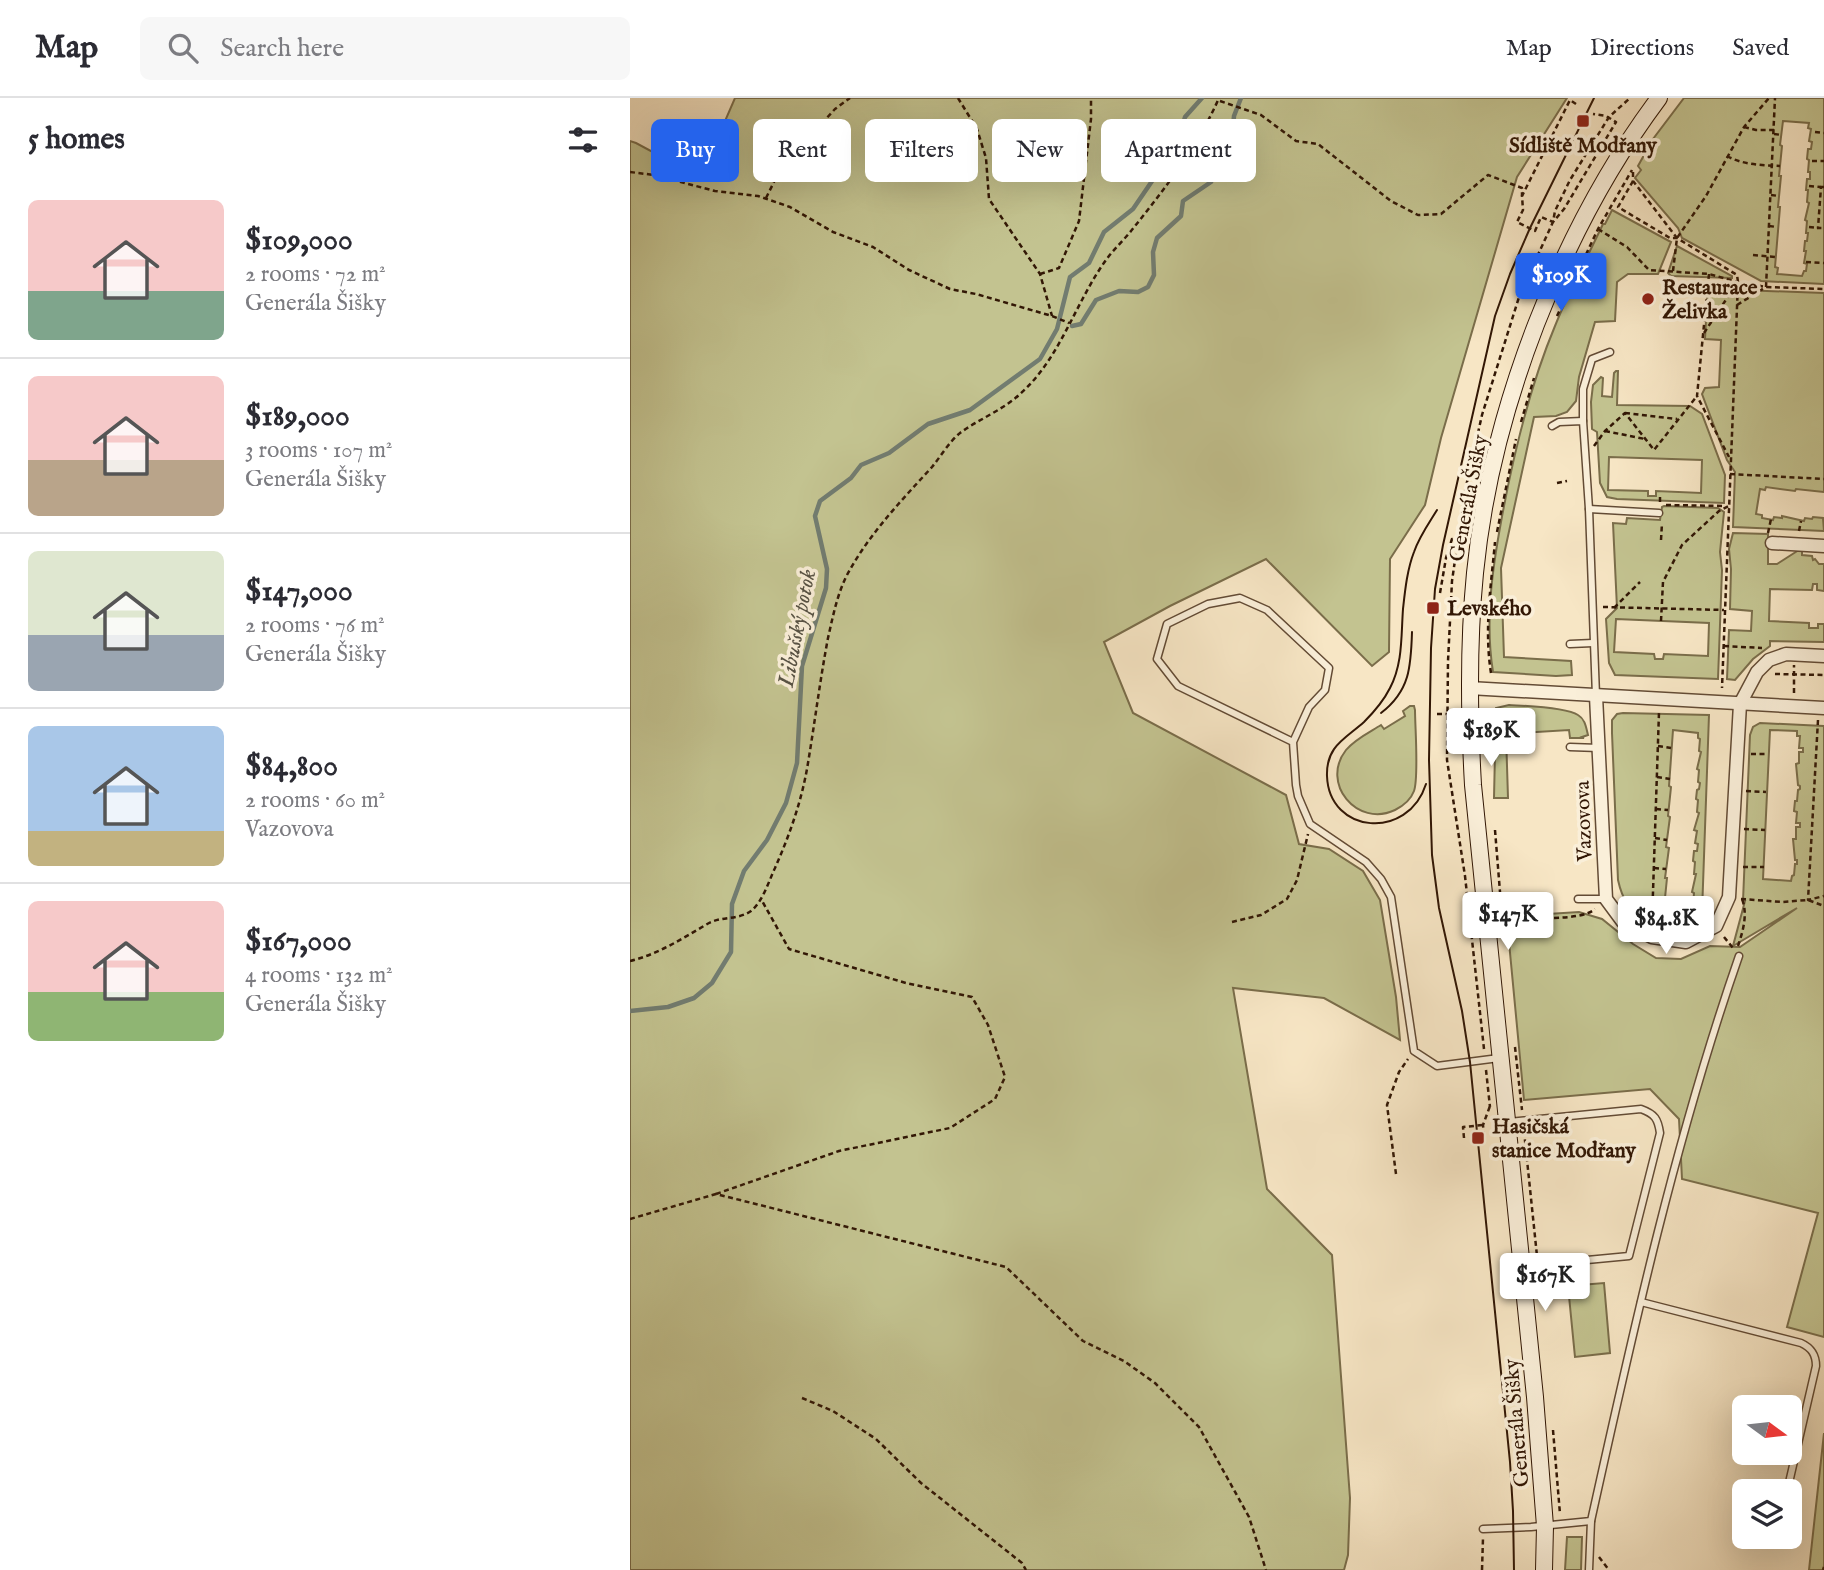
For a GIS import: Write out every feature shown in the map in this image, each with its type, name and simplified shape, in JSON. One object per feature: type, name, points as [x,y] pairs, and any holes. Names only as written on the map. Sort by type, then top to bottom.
[{"type":"main road","name":"Generála Šišky","points":[[1544,1570],[1545,1525],[1522,1266],[1507,1122],[1493,1059],[1469,688],[1472,605],[1480,534],[1500,437],[1517,379],[1548,296],[1577,233],[1634,131],[1659,98]]},
{"type":"street","points":[[1770,538],[1824,546]]},
{"type":"street","points":[[1604,899],[1623,922],[1652,937],[1686,942],[1716,926],[1729,897],[1740,704],[1756,672],[1769,660],[1786,654],[1824,656]]},
{"type":"street","points":[[1469,688],[1821,708]]},
{"type":"street","name":"Vazovova","points":[[1596,696],[1604,899]]},
{"type":"lane","name":"Vazovova","points":[[1596,696],[1583,389],[1592,359],[1610,352]]},
{"type":"lane","points":[[1552,426],[1559,422],[1583,421]]},
{"type":"lane","points":[[1589,509],[1659,509]]},
{"type":"lane","points":[[1293,743],[1178,686],[1157,659],[1167,624],[1208,604],[1240,598],[1267,610],[1329,668],[1325,690],[1309,708],[1293,743],[1298,796],[1310,824],[1366,862],[1381,879],[1391,897],[1414,1051],[1437,1066],[1493,1059]]},
{"type":"lane","points":[[1570,644],[1593,643]]},
{"type":"lane","points":[[1570,747],[1599,748]]},
{"type":"lane","points":[[1578,899],[1604,899]]},
{"type":"lane","points":[[1589,1570],[1591,1521],[1641,1302],[1674,1169],[1739,956]]},
{"type":"lane","points":[[1507,1122],[1641,1109],[1650,1112],[1658,1121],[1660,1133],[1629,1256],[1522,1266]]},
{"type":"lane","points":[[1641,1302],[1808,1346],[1816,1359],[1816,1366],[1790,1479]]},
{"type":"lane","points":[[1483,1529],[1591,1521]]},
{"type":"path","points":[[766,198],[775,180],[813,133],[835,109],[850,98]]},
{"type":"path","points":[[958,98],[976,129],[986,158],[989,199],[1040,274],[1052,316]]},
{"type":"path","points":[[1040,274],[1059,268],[1079,221],[1091,98]]},
{"type":"path","points":[[1523,288],[1570,180],[1609,117],[1630,98]]},
{"type":"path","points":[[1673,271],[1677,238],[1706,196],[1744,127],[1769,98]]},
{"type":"path","points":[[1766,288],[1775,98]]},
{"type":"path","points":[[630,961],[667,948],[716,920],[744,916],[761,899],[798,808],[808,765],[821,670],[836,601],[857,558],[891,510],[958,435],[1020,395],[1045,366],[1067,322],[1107,258],[1173,177],[1219,99],[1261,116],[1296,141],[1318,144],[1391,201],[1418,215],[1441,214],[1488,175],[1522,188],[1523,210],[1517,222],[1535,231],[1541,217],[1553,222]]},
{"type":"path","points":[[1522,196],[1570,100],[1576,104]]},
{"type":"path","points":[[1553,222],[1564,209],[1616,122],[1609,117],[1593,114]]},
{"type":"path","points":[[1744,127],[1782,135]]},
{"type":"path","points":[[1815,132],[1824,133]]},
{"type":"path","points":[[1727,156],[1736,161],[1780,166]]},
{"type":"path","points":[[1812,161],[1824,161]]},
{"type":"path","points":[[1555,319],[1598,229],[1632,170],[1633,181],[1677,238],[1737,275],[1721,692]]},
{"type":"path","points":[[630,172],[654,175],[715,191],[758,195],[790,207],[834,232],[873,247],[909,270],[950,289],[976,294],[1067,322]]},
{"type":"path","points":[[1633,181],[1618,207],[1670,238],[1677,238]]},
{"type":"path","points":[[1809,186],[1822,187],[1818,228]]},
{"type":"path","points":[[1771,195],[1779,196]]},
{"type":"path","points":[[1769,226],[1777,227]]},
{"type":"path","points":[[1809,227],[1824,228]]},
{"type":"path","points":[[1598,229],[1627,247],[1649,270],[1709,274],[1766,288],[1824,289]]},
{"type":"path","points":[[1753,255],[1776,257]]},
{"type":"path","points":[[1806,262],[1824,262]]},
{"type":"path","points":[[1625,413],[1654,450],[1697,396],[1709,274]]},
{"type":"path","points":[[1703,336],[1738,282]]},
{"type":"path","points":[[1736,305],[1766,288]]},
{"type":"path","points":[[1520,424],[1534,377]]},
{"type":"path","points":[[1697,396],[1730,460]]},
{"type":"path","points":[[1586,458],[1605,431],[1625,413],[1679,419]]},
{"type":"path","points":[[1605,431],[1645,439]]},
{"type":"path","points":[[1491,673],[1488,610],[1494,548],[1517,436]]},
{"type":"path","points":[[1730,474],[1824,479]]},
{"type":"path","points":[[1557,483],[1567,481]]},
{"type":"path","points":[[1660,496],[1661,540]]},
{"type":"path","points":[[1659,509],[1729,506]]},
{"type":"path","points":[[1661,621],[1663,582],[1682,545],[1719,511],[1729,506]]},
{"type":"path","points":[[1770,538],[1771,519]]},
{"type":"path","points":[[1799,535],[1801,521]]},
{"type":"path","points":[[1440,593],[1446,558],[1452,539],[1456,540]]},
{"type":"path","points":[[1614,608],[1640,582]]},
{"type":"path","points":[[1442,603],[1450,603]]},
{"type":"path","points":[[1592,607],[1724,610]]},
{"type":"path","points":[[1723,646],[1773,649]]},
{"type":"path","points":[[1794,655],[1794,707]]},
{"type":"path","points":[[1756,672],[1824,675]]},
{"type":"path","points":[[1808,900],[1821,708]]},
{"type":"path","points":[[1651,925],[1659,712]]},
{"type":"path","points":[[1437,714],[1447,714],[1447,760],[1493,1059],[1490,1107]]},
{"type":"path","points":[[1658,746],[1671,748]]},
{"type":"path","points":[[1748,754],[1768,754]]},
{"type":"path","points":[[1657,777],[1670,779]]},
{"type":"path","points":[[1746,791],[1766,792]]},
{"type":"path","points":[[1656,808],[1668,810]]},
{"type":"path","points":[[1232,922],[1261,915],[1287,898],[1297,880],[1310,824]]},
{"type":"path","points":[[1744,829],[1765,830]]},
{"type":"path","points":[[1495,830],[1500,888]]},
{"type":"path","points":[[1655,838],[1667,840]]},
{"type":"path","points":[[1743,867],[1763,867]]},
{"type":"path","points":[[1654,868],[1666,869]]},
{"type":"path","points":[[1739,956],[1738,945],[1745,915],[1742,899],[1782,902],[1824,896]]},
{"type":"path","points":[[630,1219],[716,1194],[839,1150],[950,1128],[995,1099],[1005,1077],[988,1025],[972,998],[906,983],[789,949],[761,899]]},
{"type":"path","points":[[1503,919],[1575,916],[1592,912],[1604,899]]},
{"type":"path","points":[[1652,900],[1665,902]]},
{"type":"path","points":[[1808,900],[1824,906]]},
{"type":"path","points":[[1716,926],[1739,956]]},
{"type":"path","points":[[1396,1174],[1387,1105],[1399,1072],[1414,1051]]},
{"type":"path","points":[[1465,1138],[1463,1127],[1483,1125]]},
{"type":"path","points":[[716,1194],[1006,1267],[1083,1341],[1124,1361],[1155,1383],[1199,1427],[1249,1517],[1266,1570]]},
{"type":"path","points":[[802,1398],[833,1411],[876,1439],[921,1483],[1022,1563],[1026,1570]]},
{"type":"path","points":[[1482,1570],[1483,1529]]},
{"type":"green space","points":[[735,98],[1567,98],[1517,177],[1441,438],[1425,505],[1390,559],[1389,652],[1372,666],[1266,559],[1104,642],[1133,713],[1286,795],[1299,844],[1329,849],[1363,871],[1380,900],[1396,997],[1400,1040],[1324,998],[1233,988],[1267,1189],[1332,1255],[1350,1498],[1348,1555],[1344,1570],[630,1570],[630,141],[651,151],[651,182],[739,182],[739,119],[726,119]]},
{"type":"green space","points":[[1684,98],[1824,98],[1824,284],[1761,281],[1682,238],[1678,228],[1635,178],[1641,170],[1638,166],[1653,139]],"holes":[[[1783,121],[1809,123],[1809,141],[1812,142],[1807,159],[1810,179],[1807,179],[1806,190],[1809,203],[1805,220],[1808,233],[1804,251],[1806,271],[1802,276],[1777,274],[1778,268],[1775,267]]]},
{"type":"green space","points":[[1612,210],[1671,242],[1658,274],[1628,274],[1617,282],[1615,321],[1595,322],[1579,377],[1576,401],[1567,412],[1556,416],[1534,417],[1501,568],[1504,657],[1571,661],[1572,675],[1493,672],[1490,634],[1492,578],[1523,422],[1537,374],[1560,313]]},
{"type":"green space","points":[[1677,246],[1732,278],[1671,276],[1668,273]]},
{"type":"green space","points":[[1708,283],[1730,284],[1740,290],[1824,293],[1824,492],[1766,487],[1765,490],[1760,489],[1756,514],[1773,520],[1774,517],[1782,516],[1804,521],[1805,518],[1823,518],[1824,531],[1733,527],[1735,472],[1727,460],[1702,394],[1705,388],[1719,387],[1721,340],[1705,339]]},
{"type":"green space","points":[[1618,371],[1617,405],[1690,406],[1702,414],[1725,475],[1724,503],[1607,497],[1600,483],[1597,432],[1592,429],[1591,402],[1593,385],[1601,377],[1602,396],[1612,397],[1614,373]],"holes":[[[1609,457],[1702,460],[1701,493],[1656,491],[1656,496],[1648,496],[1648,491],[1608,490]]]},
{"type":"green space","points":[[1662,507],[1718,508],[1724,512],[1720,552],[1722,570],[1718,679],[1615,675],[1609,663],[1606,619],[1617,608],[1613,523],[1626,524],[1627,518],[1660,520]],"holes":[[[1616,619],[1709,623],[1708,656],[1664,654],[1663,659],[1655,659],[1654,654],[1614,652]]]},
{"type":"green space","points":[[1733,533],[1768,534],[1768,564],[1777,564],[1802,548],[1802,555],[1812,556],[1819,564],[1824,564],[1824,591],[1817,590],[1817,584],[1813,584],[1812,590],[1770,589],[1769,621],[1809,623],[1809,628],[1818,628],[1818,624],[1824,624],[1824,642],[1770,641],[1770,646],[1753,659],[1735,680],[1727,679],[1729,630],[1751,631],[1752,611],[1730,609],[1729,549]]},
{"type":"green space","points":[[1509,705],[1572,712],[1585,723],[1588,735],[1582,737],[1584,738],[1570,738],[1569,730],[1506,734],[1508,798],[1494,798],[1496,708]]},
{"type":"green space","points":[[1414,706],[1415,710],[1416,775],[1413,794],[1395,810],[1381,814],[1356,808],[1346,799],[1340,788],[1337,776],[1339,763],[1354,742],[1381,725],[1384,729],[1405,716],[1403,711]]},
{"type":"green space","points":[[1617,714],[1709,715],[1702,913],[1695,921],[1668,922],[1645,918],[1636,914],[1623,895],[1618,880],[1612,733],[1612,720]],"holes":[[[1673,730],[1698,733],[1701,752],[1697,769],[1700,783],[1696,799],[1699,813],[1694,830],[1697,831],[1695,843],[1698,844],[1693,861],[1696,874],[1692,892],[1695,905],[1691,917],[1666,914],[1665,878],[1669,848],[1666,847],[1670,817]]]},
{"type":"green space","points":[[1760,723],[1824,726],[1824,1337],[1787,1327],[1818,1213],[1682,1179],[1679,1119],[1650,1089],[1524,1100],[1507,921],[1516,916],[1579,912],[1602,919],[1633,944],[1656,958],[1681,959],[1710,946],[1740,947],[1797,908],[1733,946],[1745,901],[1750,735],[1753,727]],"holes":[[[1770,730],[1797,731],[1797,736],[1800,736],[1799,748],[1803,748],[1803,752],[1799,752],[1799,763],[1796,764],[1800,786],[1794,811],[1797,812],[1796,823],[1800,823],[1800,827],[1796,827],[1796,839],[1793,839],[1797,864],[1791,881],[1763,879]]]},
{"type":"green space","points":[[1604,1283],[1610,1353],[1575,1357],[1568,1286]]},
{"type":"green space","points":[[1824,1433],[1824,1570],[1809,1570]]},
{"type":"green space","points":[[1567,1537],[1582,1537],[1581,1570],[1565,1570]]},
{"type":"waterway","name":"Libušský potok","points":[[630,1011],[668,1007],[694,998],[712,983],[731,952],[732,904],[744,871],[767,840],[786,803],[797,763],[802,666],[826,588],[827,569],[815,516],[820,501],[851,478],[861,465],[889,453],[928,424],[970,410],[1040,359],[1057,329],[1070,277],[1089,263],[1104,232],[1133,209],[1178,143],[1185,117],[1202,98]]},
{"type":"waterway","points":[[1072,326],[1081,324],[1096,300],[1119,291],[1138,292],[1148,287],[1154,275],[1153,252],[1157,238],[1181,216],[1183,201],[1211,182],[1232,140],[1234,116],[1241,98]]},
{"type":"tram line","points":[[1514,1570],[1510,1462],[1470,1062],[1462,1011],[1439,908],[1432,855],[1429,760],[1431,648],[1435,589],[1443,545],[1495,316],[1530,228],[1594,98]]},
{"type":"tram line","points":[[1426,784],[1417,802],[1403,815],[1387,822],[1370,823],[1354,819],[1341,810],[1331,795],[1327,776],[1333,750],[1375,710],[1394,679],[1399,659],[1410,566],[1419,541],[1437,510]]},
{"type":"tram line","points":[[1381,713],[1398,696],[1407,677],[1412,632]]},
{"type":"place","name":"Sídliště Modřany","points":[[1583,121]]},
{"type":"place","name":"Restaurace Želivka","points":[[1648,299]]},
{"type":"place","name":"Levského","points":[[1433,608]]},
{"type":"place","name":"Hasičská stanice Modřany","points":[[1478,1138]]}]
